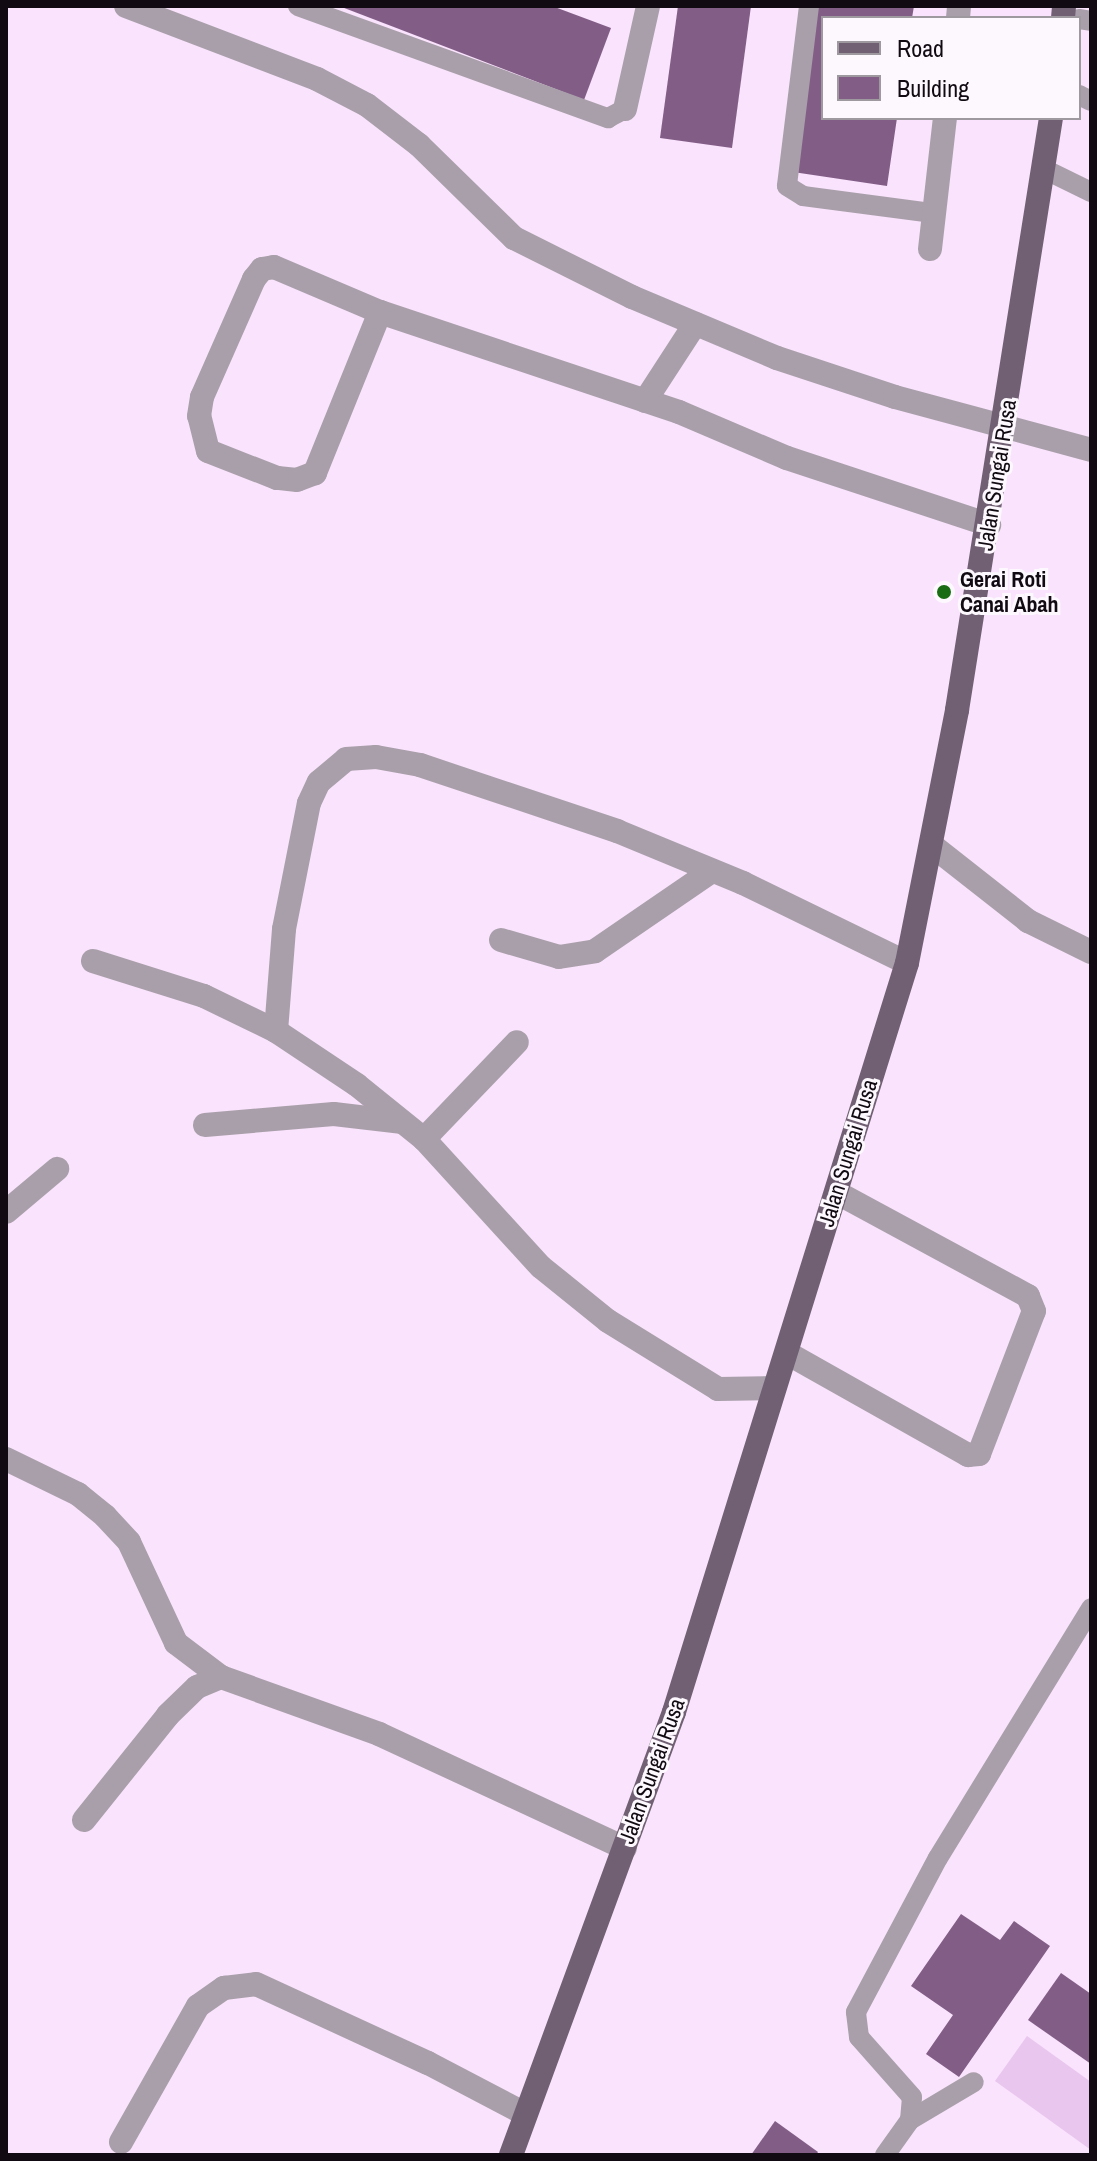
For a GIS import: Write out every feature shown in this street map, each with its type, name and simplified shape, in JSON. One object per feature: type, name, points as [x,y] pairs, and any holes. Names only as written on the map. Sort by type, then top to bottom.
[{"type":"main road","name":"Jalan Sungai Rusa","points":[[511,2155],[674,1712],[907,963],[934,847],[989,525],[1046,170],[1051,120]]},
{"type":"street","points":[[126,6],[317,79],[367,105],[419,145],[514,238],[695,324],[895,397],[1005,424],[1091,450]]},
{"type":"street","points":[[625,109],[648,6]]},
{"type":"street","points":[[930,249],[945,120]]},
{"type":"street","points":[[380,312],[315,473],[297,480],[277,478],[208,451],[199,416],[202,397],[262,269],[282,268],[380,312],[645,401],[787,458],[989,525]]},
{"type":"street","points":[[645,401],[695,324]]},
{"type":"street","points":[[276,1031],[284,929],[309,803],[319,782],[346,759],[376,757],[420,765],[617,831],[712,871],[907,963]]},
{"type":"street","points":[[934,847],[1028,921],[1091,952]]},
{"type":"street","points":[[501,940],[559,957],[595,951],[712,871]]},
{"type":"street","points":[[93,961],[204,996],[276,1031],[424,1139],[541,1267],[608,1321],[718,1389],[773,1388]]},
{"type":"street","points":[[424,1139],[517,1042]]},
{"type":"street","points":[[205,1125],[334,1114],[401,1122]]},
{"type":"street","points":[[6,1212],[57,1169]]},
{"type":"street","points":[[787,1353],[968,1455],[979,1454],[1034,1311],[1028,1296],[836,1192]]},
{"type":"street","points":[[6,1459],[56,1482],[105,1516],[129,1542],[176,1643],[221,1677],[379,1734],[625,1848]]},
{"type":"street","points":[[84,1820],[168,1715],[197,1687],[221,1677]]},
{"type":"street","points":[[121,2142],[198,2006],[224,1988],[256,1984],[428,2063],[525,2114]]},
{"type":"lane","points":[[298,6],[608,118],[625,109]]},
{"type":"lane","points":[[809,6],[787,186],[803,196],[933,213]]},
{"type":"lane","points":[[1046,170],[1091,192]]},
{"type":"lane","points":[[910,2120],[909,2089],[859,2037],[856,2012],[938,1858],[1091,1608]]},
{"type":"lane","points":[[885,2155],[910,2120],[974,2082]]},
{"type":"shaded area","points":[[1027,2036],[1091,2082],[1091,2150],[995,2081]]},
{"type":"building","points":[[339,6],[552,6],[611,28],[584,100]]},
{"type":"building","points":[[678,6],[751,6],[732,148],[660,138]]},
{"type":"building","points":[[818,6],[914,6],[912,16],[821,16],[821,120],[897,120],[887,186],[793,172]]},
{"type":"building","points":[[961,1914],[1000,1940],[1014,1921],[1050,1946],[959,2077],[926,2054],[953,2015],[911,1986]]},
{"type":"building","points":[[1061,1973],[1091,1994],[1091,2064],[1028,2020]]},
{"type":"building","points":[[775,2121],[818,2152],[816,2155],[751,2155]]},
{"type":"place","name":"Gerai Roti Canai Abah","points":[[944,592]]}]
